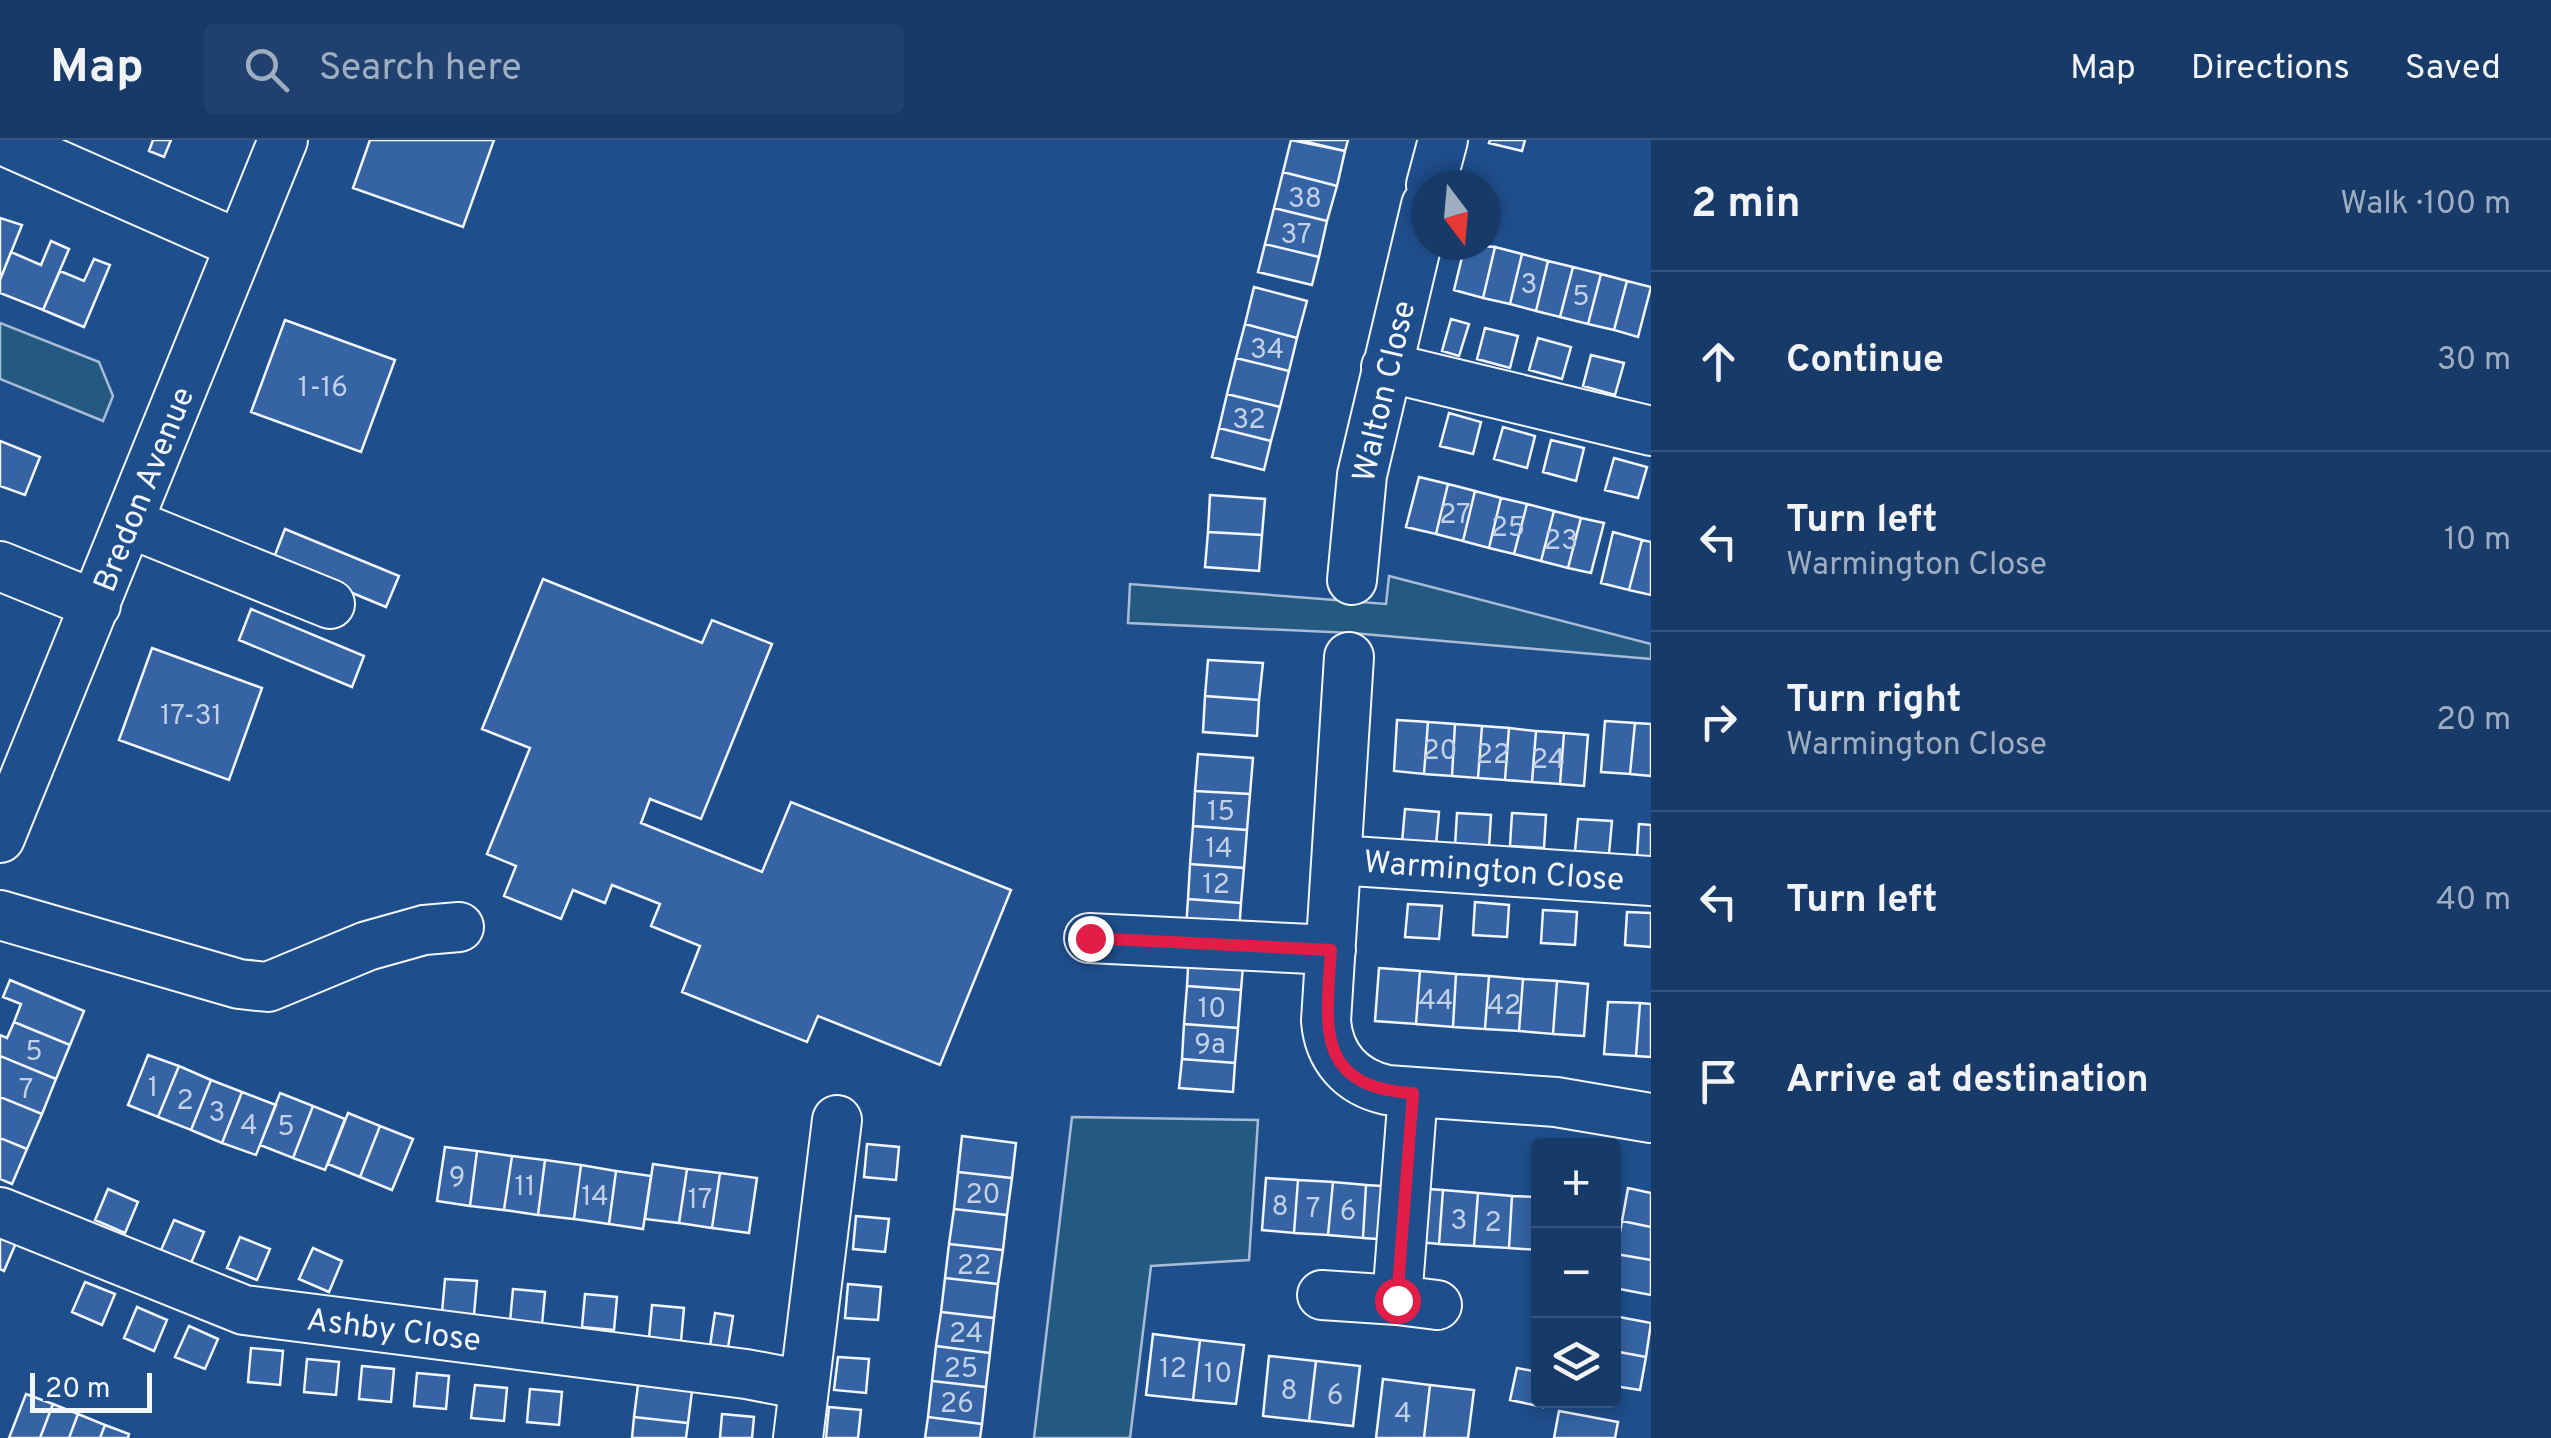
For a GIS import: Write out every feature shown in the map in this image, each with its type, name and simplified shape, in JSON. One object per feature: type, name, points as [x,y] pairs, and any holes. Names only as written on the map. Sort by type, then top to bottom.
[{"type":"street","points":[[2,140],[240,245]]},
{"type":"street","name":"Bredon Avenue","points":[[0,838],[283,140]]},
{"type":"street","points":[[1435,170],[1442,140]]},
{"type":"street","name":"Walton Close","points":[[1352,580],[1362,474],[1413,260]]},
{"type":"street","points":[[1386,368],[1651,430]]},
{"type":"street","points":[[129,523],[330,604]]},
{"type":"street","points":[[0,566],[96,605]]},
{"type":"street","name":"Warmington Close","points":[[1349,657],[1326,1021],[1329,1041],[1338,1060],[1354,1076],[1374,1087],[1556,1102],[1651,1118]]},
{"type":"street","name":"Warmington Close","points":[[1337,860],[1651,881]]},
{"type":"street","points":[[0,915],[239,984],[268,987],[367,946],[424,930],[459,927]]},
{"type":"street","points":[[1090,938],[1331,950]]},
{"type":"street","points":[[1322,1295],[1417,1302],[1413,1093]]},
{"type":"street","points":[[798,1438],[837,1120]]},
{"type":"street","name":"Ashby Close","points":[[0,1212],[244,1310],[746,1374],[804,1385]]},
{"type":"shaded area","points":[[0,323],[99,362],[113,396],[103,421],[0,379]]},
{"type":"shaded area","points":[[1389,576],[1651,644],[1651,659],[1352,633],[1128,623],[1130,584],[1386,604]]},
{"type":"shaded area","points":[[1072,1117],[1258,1120],[1249,1260],[1151,1266],[1130,1438],[1034,1438]]},
{"type":"building","points":[[153,140],[171,140],[164,157],[149,151]]},
{"type":"building","points":[[370,140],[494,140],[463,227],[353,188]]},
{"type":"building","points":[[1291,140],[1345,151],[1337,186],[1283,172]]},
{"type":"building","points":[[1299,140],[1348,140],[1345,151]]},
{"type":"building","points":[[1525,140],[1522,151],[1489,143]]},
{"type":"building","points":[[1283,172],[1337,186],[1327,221],[1274,208]]},
{"type":"building","points":[[1274,208],[1327,221],[1319,257],[1265,244]]},
{"type":"building","points":[[0,218],[22,225],[0,280]]},
{"type":"building","points":[[51,241],[69,249],[43,310],[0,293],[0,280],[11,252],[41,265]]},
{"type":"building","points":[[1265,244],[1319,257],[1312,285],[1258,272]]},
{"type":"building","points":[[1501,249],[1522,254],[1510,304],[1483,298],[1492,260],[1501,260]]},
{"type":"building","points":[[1522,254],[1548,261],[1536,311],[1510,304]]},
{"type":"building","points":[[94,259],[110,265],[84,327],[43,310],[60,271],[84,281]]},
{"type":"building","points":[[1461,260],[1492,260],[1483,298],[1454,290]]},
{"type":"building","points":[[1548,261],[1573,267],[1560,317],[1536,311]]},
{"type":"building","points":[[1573,267],[1601,274],[1588,324],[1560,317]]},
{"type":"building","points":[[1601,274],[1627,281],[1614,330],[1588,324]]},
{"type":"building","points":[[1627,281],[1651,287],[1638,337],[1614,330]]},
{"type":"building","points":[[1254,287],[1307,301],[1297,338],[1245,324]]},
{"type":"building","points":[[1451,319],[1469,324],[1459,356],[1442,351]]},
{"type":"building","points":[[285,320],[395,360],[361,452],[251,412]]},
{"type":"building","points":[[1245,324],[1297,338],[1289,371],[1236,358]]},
{"type":"building","points":[[1485,328],[1518,336],[1510,368],[1477,359]]},
{"type":"building","points":[[1538,338],[1571,347],[1562,379],[1529,370]]},
{"type":"building","points":[[1591,355],[1624,363],[1615,395],[1583,386]]},
{"type":"building","points":[[1236,358],[1289,371],[1280,407],[1227,394]]},
{"type":"building","points":[[1227,394],[1280,407],[1271,441],[1219,428]]},
{"type":"building","points":[[1449,413],[1481,422],[1473,454],[1440,446]]},
{"type":"building","points":[[1503,427],[1535,436],[1527,468],[1494,459]]},
{"type":"building","points":[[1219,428],[1271,441],[1264,470],[1212,457]]},
{"type":"building","points":[[1551,440],[1584,448],[1576,481],[1543,472]]},
{"type":"building","points":[[0,441],[40,457],[25,495],[0,486]]},
{"type":"building","points":[[1614,458],[1647,467],[1638,498],[1605,490]]},
{"type":"building","points":[[1419,477],[1448,484],[1436,534],[1406,527]]},
{"type":"building","points":[[1448,484],[1475,491],[1463,541],[1436,534]]},
{"type":"building","points":[[1475,491],[1501,498],[1489,548],[1463,541]]},
{"type":"building","points":[[1210,495],[1265,499],[1262,535],[1208,532]]},
{"type":"building","points":[[1501,498],[1527,504],[1514,554],[1489,548]]},
{"type":"building","points":[[1527,504],[1554,511],[1541,561],[1514,554]]},
{"type":"building","points":[[1554,511],[1581,518],[1568,568],[1541,561]]},
{"type":"building","points":[[1581,518],[1604,523],[1591,573],[1568,568]]},
{"type":"building","points":[[285,529],[399,576],[386,607],[273,560]]},
{"type":"building","points":[[1208,532],[1262,535],[1259,571],[1205,567]]},
{"type":"building","points":[[1613,532],[1642,540],[1629,590],[1601,583]]},
{"type":"building","points":[[1642,540],[1651,542],[1651,595],[1629,590]]},
{"type":"building","points":[[543,579],[702,643],[712,620],[772,644],[701,819],[650,799],[641,823],[762,872],[791,802],[1011,890],[940,1065],[818,1016],[807,1042],[682,992],[700,946],[651,926],[660,904],[612,885],[605,903],[573,890],[561,919],[504,896],[516,866],[487,854],[530,748],[482,729]]},
{"type":"building","points":[[251,609],[364,656],[352,687],[239,640]]},
{"type":"building","points":[[152,648],[262,688],[229,780],[119,740]]},
{"type":"building","points":[[1208,660],[1263,663],[1259,700],[1205,696]]},
{"type":"building","points":[[1205,696],[1259,700],[1257,736],[1203,732]]},
{"type":"building","points":[[1397,720],[1428,722],[1424,774],[1394,771]]},
{"type":"building","points":[[1605,721],[1635,723],[1630,774],[1601,772]]},
{"type":"building","points":[[1428,722],[1455,724],[1452,776],[1424,774]]},
{"type":"building","points":[[1635,723],[1651,724],[1651,776],[1630,774]]},
{"type":"building","points":[[1455,724],[1482,726],[1478,778],[1452,776]]},
{"type":"building","points":[[1482,726],[1509,728],[1505,780],[1478,778]]},
{"type":"building","points":[[1509,728],[1536,731],[1532,782],[1505,780]]},
{"type":"building","points":[[1536,731],[1564,733],[1560,784],[1532,782]]},
{"type":"building","points":[[1564,733],[1588,735],[1584,786],[1560,784]]},
{"type":"building","points":[[1198,754],[1253,758],[1250,794],[1195,791]]},
{"type":"building","points":[[1195,791],[1250,794],[1247,830],[1193,826]]},
{"type":"building","points":[[1405,809],[1439,812],[1436,845],[1402,842]]},
{"type":"building","points":[[1457,813],[1491,815],[1489,848],[1455,846]]},
{"type":"building","points":[[1512,813],[1546,815],[1544,848],[1510,846]]},
{"type":"building","points":[[1578,819],[1612,821],[1609,854],[1575,851]]},
{"type":"building","points":[[1639,824],[1651,825],[1651,858],[1637,857]]},
{"type":"building","points":[[1193,826],[1247,830],[1244,868],[1190,864]]},
{"type":"building","points":[[1190,864],[1244,868],[1241,903],[1188,899]]},
{"type":"building","points":[[1188,899],[1241,903],[1239,932],[1186,928]]},
{"type":"building","points":[[1475,902],[1509,905],[1507,937],[1473,935]]},
{"type":"building","points":[[1408,904],[1442,906],[1439,939],[1405,937]]},
{"type":"building","points":[[1543,910],[1577,912],[1575,945],[1541,943]]},
{"type":"building","points":[[1627,912],[1651,913],[1651,947],[1625,945]]},
{"type":"building","points":[[1189,951],[1244,954],[1241,990],[1187,986]]},
{"type":"building","points":[[1379,968],[1420,971],[1416,1024],[1375,1021]]},
{"type":"building","points":[[1420,971],[1456,974],[1453,1027],[1416,1024]]},
{"type":"building","points":[[1456,974],[1489,976],[1485,1029],[1453,1027]]},
{"type":"building","points":[[1489,976],[1523,979],[1519,1031],[1485,1029]]},
{"type":"building","points":[[1523,979],[1557,981],[1553,1034],[1519,1031]]},
{"type":"building","points":[[10,980],[84,1011],[70,1045],[14,1022],[21,1004],[3,997]]},
{"type":"building","points":[[1557,981],[1588,984],[1584,1036],[1553,1034]]},
{"type":"building","points":[[1187,986],[1241,990],[1238,1028],[1184,1024]]},
{"type":"building","points":[[1608,1002],[1640,1003],[1636,1056],[1604,1054]]},
{"type":"building","points":[[1640,1003],[1651,1004],[1651,1057],[1636,1056]]},
{"type":"building","points":[[14,1022],[70,1045],[56,1079],[0,1056],[0,1035],[7,1038]]},
{"type":"building","points":[[1184,1024],[1238,1028],[1235,1063],[1182,1059]]},
{"type":"building","points":[[148,1055],[179,1066],[158,1117],[128,1105]]},
{"type":"building","points":[[0,1056],[56,1079],[42,1114],[0,1097]]},
{"type":"building","points":[[1182,1059],[1235,1063],[1233,1092],[1179,1088]]},
{"type":"building","points":[[179,1066],[211,1080],[191,1130],[158,1117]]},
{"type":"building","points":[[211,1080],[242,1092],[222,1143],[191,1130]]},
{"type":"building","points":[[242,1092],[276,1105],[256,1155],[222,1143]]},
{"type":"building","points":[[280,1093],[313,1106],[293,1158],[260,1145]]},
{"type":"building","points":[[0,1097],[42,1114],[27,1149],[0,1138]]},
{"type":"building","points":[[313,1106],[345,1119],[325,1170],[293,1158]]},
{"type":"building","points":[[348,1113],[380,1126],[360,1177],[328,1164]]},
{"type":"building","points":[[380,1126],[413,1139],[392,1190],[360,1177]]},
{"type":"building","points":[[962,1136],[1016,1143],[1012,1178],[958,1172]]},
{"type":"building","points":[[0,1138],[27,1149],[12,1184],[0,1179]]},
{"type":"building","points":[[867,1144],[899,1147],[896,1180],[864,1177]]},
{"type":"building","points":[[445,1147],[477,1151],[470,1206],[437,1201]]},
{"type":"building","points":[[477,1151],[512,1156],[504,1210],[470,1206]]},
{"type":"building","points":[[512,1156],[545,1160],[538,1215],[504,1210]]},
{"type":"building","points":[[545,1160],[581,1165],[574,1219],[538,1215]]},
{"type":"building","points":[[653,1164],[687,1169],[679,1223],[645,1219]]},
{"type":"building","points":[[581,1165],[616,1171],[609,1224],[574,1219]]},
{"type":"building","points":[[687,1169],[720,1173],[712,1228],[679,1223]]},
{"type":"building","points":[[616,1171],[651,1176],[643,1229],[609,1224]]},
{"type":"building","points":[[958,1172],[1012,1178],[1007,1215],[954,1209]]},
{"type":"building","points":[[720,1173],[757,1178],[749,1233],[712,1228]]},
{"type":"building","points":[[1266,1178],[1298,1180],[1294,1233],[1262,1230]]},
{"type":"building","points":[[1298,1180],[1333,1182],[1328,1235],[1294,1233]]},
{"type":"building","points":[[1333,1182],[1366,1185],[1363,1238],[1328,1235]]},
{"type":"building","points":[[1366,1185],[1397,1187],[1393,1240],[1363,1238]]},
{"type":"building","points":[[1412,1188],[1443,1190],[1439,1244],[1408,1241]]},
{"type":"building","points":[[1628,1188],[1651,1193],[1651,1227],[1622,1221]]},
{"type":"building","points":[[108,1189],[138,1202],[125,1233],[95,1220]]},
{"type":"building","points":[[1443,1190],[1478,1193],[1474,1246],[1439,1244]]},
{"type":"building","points":[[1478,1193],[1512,1196],[1509,1248],[1474,1246]]},
{"type":"building","points":[[1512,1196],[1531,1197],[1531,1250],[1509,1248]]},
{"type":"building","points":[[954,1209],[1007,1215],[1003,1250],[949,1244]]},
{"type":"building","points":[[856,1216],[889,1219],[885,1252],[853,1249]]},
{"type":"building","points":[[174,1220],[204,1232],[191,1263],[161,1250]]},
{"type":"building","points":[[1622,1221],[1651,1227],[1651,1260],[1621,1255]]},
{"type":"building","points":[[0,1237],[16,1243],[4,1271],[0,1269]]},
{"type":"building","points":[[240,1237],[270,1249],[257,1280],[227,1268]]},
{"type":"building","points":[[949,1244],[1003,1250],[998,1284],[945,1278]]},
{"type":"building","points":[[313,1248],[342,1261],[329,1292],[299,1279]]},
{"type":"building","points":[[1621,1255],[1651,1260],[1651,1295],[1621,1289]]},
{"type":"building","points":[[945,1278],[998,1284],[994,1318],[941,1312]]},
{"type":"building","points":[[445,1279],[477,1281],[474,1315],[442,1312]]},
{"type":"building","points":[[85,1282],[115,1294],[102,1325],[72,1312]]},
{"type":"building","points":[[848,1284],[881,1287],[878,1320],[845,1318]]},
{"type":"building","points":[[513,1289],[545,1292],[542,1325],[510,1322]]},
{"type":"building","points":[[585,1294],[617,1297],[614,1330],[582,1327]]},
{"type":"building","points":[[652,1305],[684,1308],[681,1341],[649,1338]]},
{"type":"building","points":[[137,1307],[167,1320],[154,1351],[124,1338]]},
{"type":"building","points":[[941,1312],[994,1318],[990,1353],[936,1346]]},
{"type":"building","points":[[715,1313],[733,1316],[728,1348],[710,1346]]},
{"type":"building","points":[[1621,1317],[1651,1323],[1646,1357],[1621,1352]]},
{"type":"building","points":[[189,1326],[218,1339],[205,1369],[175,1357]]},
{"type":"building","points":[[1153,1334],[1200,1340],[1193,1400],[1146,1395]]},
{"type":"building","points":[[1200,1340],[1244,1345],[1236,1404],[1193,1400]]},
{"type":"building","points":[[936,1346],[990,1353],[986,1387],[932,1381]]},
{"type":"building","points":[[251,1348],[283,1351],[280,1385],[248,1382]]},
{"type":"building","points":[[1621,1352],[1646,1357],[1640,1390],[1621,1387]]},
{"type":"building","points":[[1269,1356],[1316,1361],[1309,1421],[1263,1416]]},
{"type":"building","points":[[838,1357],[869,1359],[866,1393],[834,1390]]},
{"type":"building","points":[[307,1359],[339,1362],[336,1395],[304,1392]]},
{"type":"building","points":[[1316,1361],[1360,1366],[1353,1426],[1309,1421]]},
{"type":"building","points":[[362,1366],[394,1369],[391,1402],[359,1399]]},
{"type":"building","points":[[1517,1368],[1531,1371],[1531,1404],[1510,1400]]},
{"type":"building","points":[[417,1373],[449,1376],[446,1409],[414,1406]]},
{"type":"building","points":[[1383,1379],[1430,1385],[1424,1438],[1376,1438]]},
{"type":"building","points":[[932,1381],[986,1387],[982,1424],[928,1417]]},
{"type":"building","points":[[475,1385],[507,1388],[504,1421],[471,1418]]},
{"type":"building","points":[[638,1385],[692,1391],[688,1423],[634,1417]]},
{"type":"building","points":[[1430,1385],[1474,1390],[1468,1438],[1424,1438]]},
{"type":"building","points":[[530,1389],[562,1392],[559,1425],[527,1422]]},
{"type":"building","points":[[26,1394],[53,1404],[40,1438],[9,1438]]},
{"type":"building","points":[[53,1404],[78,1414],[69,1438],[40,1438]]},
{"type":"building","points":[[829,1407],[861,1410],[858,1438],[826,1438]]},
{"type":"building","points":[[1559,1411],[1618,1422],[1615,1438],[1554,1438]]},
{"type":"building","points":[[78,1414],[105,1425],[100,1438],[69,1438]]},
{"type":"building","points":[[722,1414],[754,1417],[752,1438],[720,1438]]},
{"type":"building","points":[[634,1417],[688,1423],[686,1438],[632,1438]]},
{"type":"building","points":[[928,1417],[982,1424],[980,1438],[925,1438]]},
{"type":"building","points":[[105,1425],[129,1434],[128,1438],[100,1438]]},
{"type":"route","points":[[1090,938],[1331,950],[1326,1021],[1329,1041],[1338,1060],[1354,1076],[1374,1087],[1413,1093],[1397,1300]]}]
